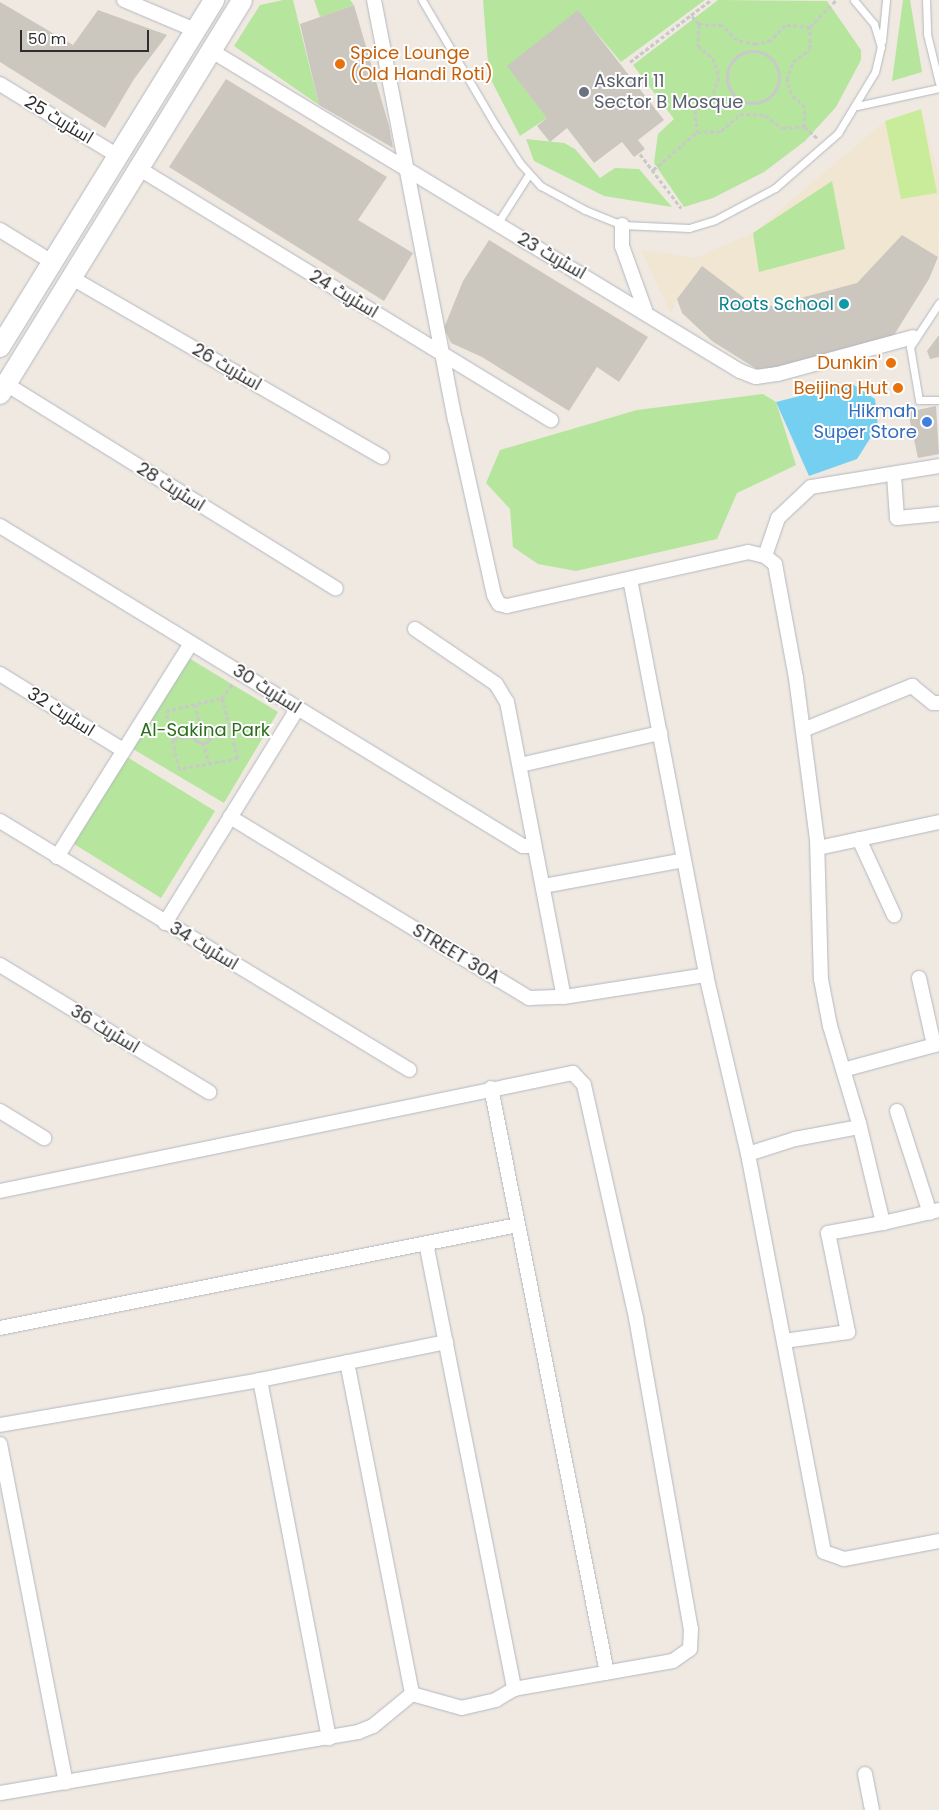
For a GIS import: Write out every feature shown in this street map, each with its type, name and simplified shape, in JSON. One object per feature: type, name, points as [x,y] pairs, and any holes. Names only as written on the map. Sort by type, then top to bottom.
[{"type":"street","points":[[124,0],[195,30]]},
{"type":"street","points":[[0,347],[214,0]]},
{"type":"street","points":[[3,389],[242,0]]},
{"type":"street","points":[[374,0],[443,354],[499,604],[507,606],[748,552],[765,556],[774,564],[803,730],[818,848],[821,979],[883,1224]]},
{"type":"street","name":"اسٹریٹ 23","points":[[210,50],[405,166],[497,224],[645,310],[740,371],[756,377],[914,337]]},
{"type":"street","name":"اسٹریٹ 25","points":[[0,84],[118,156]]},
{"type":"street","name":"اسٹریٹ 24","points":[[138,168],[551,420]]},
{"type":"street","points":[[622,225],[622,246],[645,310]]},
{"type":"street","points":[[0,230],[52,262]]},
{"type":"street","name":"اسٹریٹ 26","points":[[72,278],[382,457]]},
{"type":"street","name":"اسٹریٹ 28","points":[[3,389],[336,589]]},
{"type":"street","points":[[765,556],[778,518],[810,487],[939,466]]},
{"type":"street","points":[[894,474],[897,518],[939,514]]},
{"type":"street","name":"اسٹریٹ 30","points":[[0,526],[523,846],[534,846]]},
{"type":"street","points":[[630,579],[706,975],[748,1154],[824,1552],[844,1560],[939,1541]]},
{"type":"street","points":[[415,629],[496,684],[507,702],[564,997]]},
{"type":"street","points":[[57,857],[191,642]]},
{"type":"street","name":"اسٹریٹ 32","points":[[0,674],[123,750]]},
{"type":"street","points":[[803,730],[912,686],[933,703],[939,703]]},
{"type":"street","points":[[165,923],[298,708]]},
{"type":"street","points":[[520,765],[660,733]]},
{"type":"street","name":"STREET 30A","points":[[230,817],[529,998],[564,997],[706,975]]},
{"type":"street","name":"اسٹریٹ 34","points":[[0,820],[57,857],[409,1070]]},
{"type":"street","points":[[818,848],[939,822]]},
{"type":"street","points":[[859,839],[894,916]]},
{"type":"street","points":[[543,886],[684,860]]},
{"type":"street","name":"اسٹریٹ 36","points":[[0,965],[209,1092]]},
{"type":"street","points":[[843,1070],[936,1045],[920,978]]},
{"type":"street","points":[[0,1191],[490,1088],[573,1073],[584,1086],[636,1318],[665,1468],[691,1629],[690,1649],[673,1661],[514,1689],[496,1700],[462,1708],[412,1694]]},
{"type":"street","points":[[490,1088],[607,1673]]},
{"type":"street","points":[[0,1111],[44,1138]]},
{"type":"street","points":[[784,1341],[848,1332],[828,1233],[883,1224],[935,1211],[897,1111]]},
{"type":"street","points":[[748,1154],[795,1139],[860,1128]]},
{"type":"street","points":[[0,1328],[518,1225]]},
{"type":"street","points":[[426,1244],[514,1689]]},
{"type":"street","points":[[0,1425],[260,1380],[446,1342]]},
{"type":"street","points":[[347,1362],[412,1694]]},
{"type":"street","points":[[260,1380],[329,1738]]},
{"type":"street","points":[[0,1444],[66,1783]]},
{"type":"street","points":[[0,1793],[329,1738],[373,1726],[412,1694]]},
{"type":"street","points":[[866,1774],[872,1810]]},
{"type":"lane","points":[[422,0],[475,92],[529,174],[558,197],[622,225],[689,228],[715,220],[793,174],[838,134],[857,106],[875,72],[881,47],[886,0]]},
{"type":"lane","points":[[854,0],[871,18],[881,47]]},
{"type":"lane","points":[[926,0],[927,34],[939,83]]},
{"type":"lane","points":[[857,106],[939,88]]},
{"type":"lane","points":[[497,224],[529,174]]},
{"type":"lane","points":[[939,303],[914,337],[911,354],[920,400],[939,400]]},
{"type":"path","points":[[630,62],[711,0]]},
{"type":"path","points":[[653,170],[696,132],[721,132],[740,114],[765,114],[782,128],[804,127],[805,107],[791,94],[788,80],[794,62],[810,49],[810,27],[836,0]]},
{"type":"path","points":[[691,15],[699,24],[698,46],[713,58],[719,77],[712,97],[695,110],[696,132]]},
{"type":"path","points":[[699,24],[722,24],[737,40],[756,44],[771,40],[785,25],[810,27]]},
{"type":"path","points":[[754,52],[773,61],[779,80],[771,96],[754,103],[735,96],[727,77],[735,58],[754,52]]},
{"type":"path","points":[[719,77],[727,77]]},
{"type":"path","points":[[779,80],[788,80]]},
{"type":"path","points":[[752,113],[754,103]]},
{"type":"path","points":[[640,154],[681,208]]},
{"type":"path","points":[[222,698],[238,758],[179,769],[166,711],[195,704],[222,698]]},
{"type":"path","points":[[195,704],[200,726]]},
{"type":"path","points":[[208,724],[210,732],[211,741],[196,744],[192,727],[208,724]]},
{"type":"path","points":[[210,732],[230,728]]},
{"type":"path","points":[[172,740],[194,735]]},
{"type":"path","points":[[204,742],[209,764]]},
{"type":"shaded area","points":[[921,109],[939,177],[938,257],[902,235],[857,283],[759,309],[702,266],[677,299],[671,314],[641,250],[695,258],[753,233],[885,121]]},
{"type":"green space","points":[[293,0],[319,105],[234,46],[260,5]]},
{"type":"green space","points":[[314,0],[350,0],[354,5],[320,17]]},
{"type":"green space","points":[[483,0],[705,0],[621,62],[578,11],[547,118],[520,136],[489,76]]},
{"type":"green space","points":[[718,0],[827,1],[861,50],[861,60],[836,107],[805,141],[764,172],[713,198],[684,207],[654,163],[658,134],[674,119],[633,65]]},
{"type":"green space","points":[[903,0],[910,0],[922,72],[892,81]]},
{"type":"green space","points":[[921,109],[937,193],[901,199],[885,121]]},
{"type":"green space","points":[[526,139],[564,143],[575,149],[600,178],[615,168],[639,169],[672,207],[604,196],[534,161]]},
{"type":"green space","points":[[832,181],[845,249],[759,272],[753,233]]},
{"type":"green space","points":[[763,394],[776,402],[796,465],[737,493],[717,539],[576,571],[538,564],[513,547],[510,509],[486,483],[500,450],[637,410]]},
{"type":"green space","name":"Al-Sakina Park","points":[[187,657],[278,712],[224,803],[133,749]]},
{"type":"green space","points":[[127,757],[215,811],[161,898],[74,844]]},
{"type":"water","points":[[851,383],[875,399],[878,426],[857,459],[809,476],[776,402]]},
{"type":"building","points":[[0,2],[73,45],[98,10],[167,35],[134,79],[105,128],[0,62]]},
{"type":"building","name":"Spice Lounge (Old Handi Roti)","points":[[354,5],[389,126],[393,148],[319,105],[300,24]]},
{"type":"building","name":"Askari 11 Sector B Mosque","points":[[578,10],[664,120],[638,140],[645,149],[634,157],[622,142],[594,163],[567,128],[550,142],[537,126],[547,118],[507,66]]},
{"type":"building","points":[[226,79],[387,177],[358,220],[413,253],[384,301],[169,167]]},
{"type":"building","name":"Roots School","points":[[902,235],[938,257],[929,279],[894,335],[849,352],[763,373],[712,341],[682,313],[677,299],[702,266],[759,309],[857,283]]},
{"type":"building","points":[[489,240],[648,337],[619,382],[597,367],[569,411],[482,357],[451,343],[444,328],[463,281]]},
{"type":"building","points":[[939,335],[939,357],[930,359],[927,351]]},
{"type":"building","points":[[936,406],[939,454],[918,458],[908,412]]},
{"type":"place","name":"Spice Lounge (Old Handi Roti)","points":[[340,64]]},
{"type":"place","name":"Askari 11 Sector B Mosque","points":[[584,92]]},
{"type":"place","name":"Roots School","points":[[844,304]]},
{"type":"place","name":"Dunkin'","points":[[891,363]]},
{"type":"place","name":"Beijing Hut","points":[[898,388]]},
{"type":"place","name":"Hikmah Super Store","points":[[927,422]]}]
